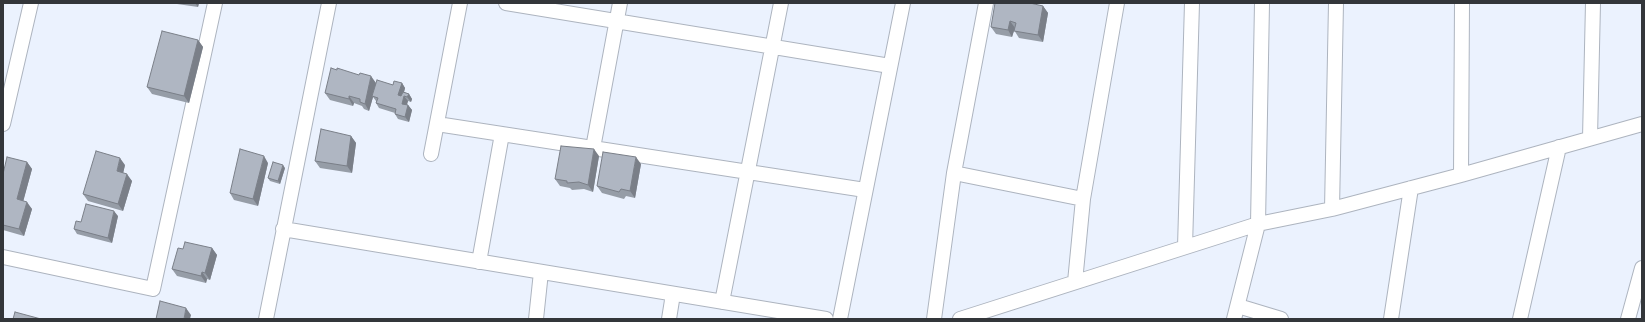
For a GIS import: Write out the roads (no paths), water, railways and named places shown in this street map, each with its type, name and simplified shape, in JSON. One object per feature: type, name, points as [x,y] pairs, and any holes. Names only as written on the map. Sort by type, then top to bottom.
[{"type":"street","points":[[3,124],[30,3]]},
{"type":"street","points":[[3,257],[153,289],[215,3]]},
{"type":"street","points":[[266,319],[329,3]]},
{"type":"street","points":[[431,154],[460,3]]},
{"type":"street","points":[[506,3],[890,66]]},
{"type":"street","points":[[593,148],[620,3]]},
{"type":"street","points":[[722,302],[781,3]]},
{"type":"street","points":[[840,319],[903,3]]},
{"type":"street","points":[[934,319],[954,173],[986,3]]},
{"type":"street","points":[[1076,282],[1083,199],[1117,3]]},
{"type":"street","points":[[1185,247],[1192,3]]},
{"type":"street","points":[[1262,3],[1258,224],[1236,312],[1281,319]]},
{"type":"street","points":[[1332,209],[1336,3]]},
{"type":"street","points":[[1461,175],[1462,3]]},
{"type":"street","points":[[1590,138],[1593,3]]},
{"type":"street","points":[[437,124],[865,190]]},
{"type":"street","points":[[960,319],[1258,224],[1332,209],[1461,175],[1642,124]]},
{"type":"street","points":[[479,262],[502,134]]},
{"type":"street","points":[[1520,319],[1559,147]]},
{"type":"street","points":[[954,173],[1083,199]]},
{"type":"street","points":[[1391,319],[1411,188]]},
{"type":"street","points":[[283,229],[826,319]]},
{"type":"street","points":[[1628,319],[1642,268]]},
{"type":"street","points":[[536,319],[541,272]]},
{"type":"street","points":[[669,319],[673,294]]}]
